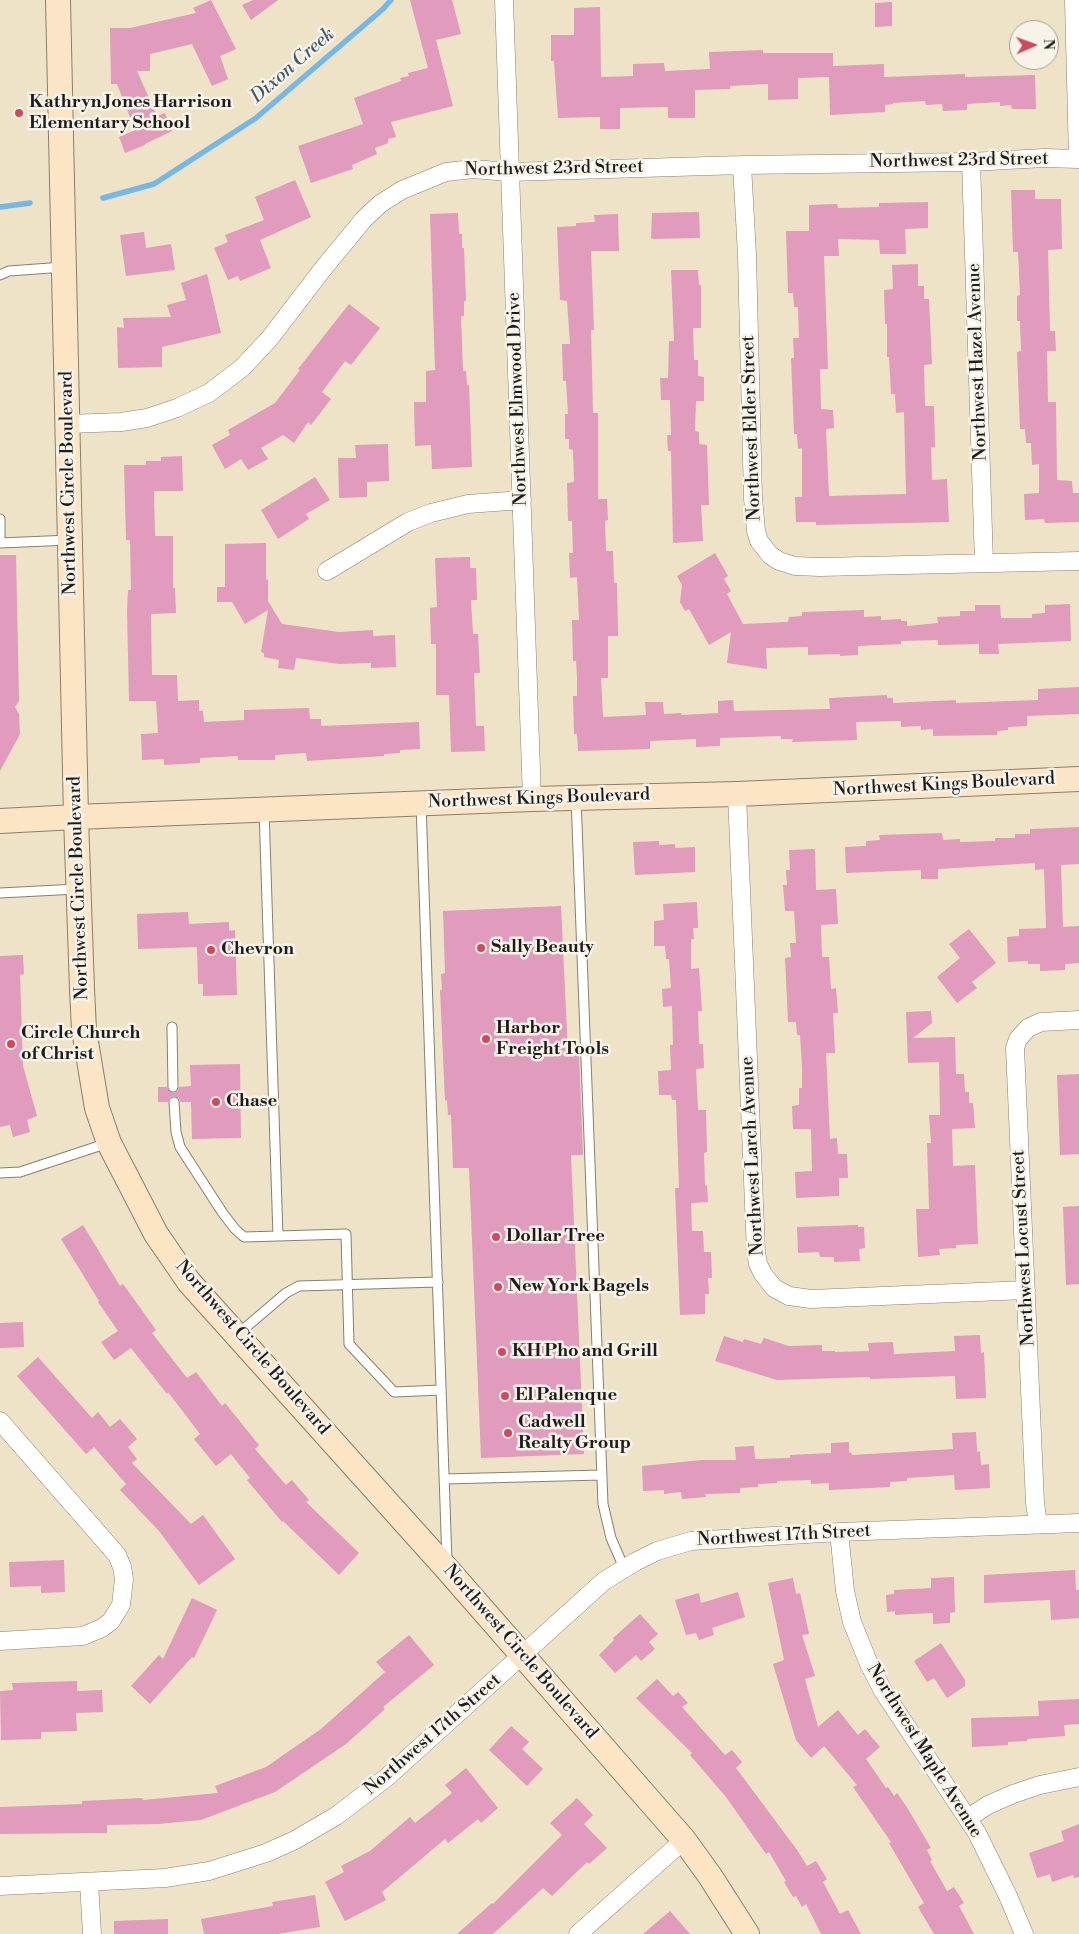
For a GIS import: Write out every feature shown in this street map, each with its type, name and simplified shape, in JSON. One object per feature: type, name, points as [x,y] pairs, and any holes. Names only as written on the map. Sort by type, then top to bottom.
[{"type":"main road","name":"Northwest Circle Boulevard","points":[[58,0],[76,817],[84,1030],[97,1108],[109,1143],[156,1234],[189,1282],[447,1568],[684,1840],[710,1876],[747,1934]]},
{"type":"main road","name":"Northwest Kings Boulevard","points":[[0,821],[532,798],[737,794],[1079,779]]},
{"type":"street","name":"Northwest Elmwood Drive","points":[[504,0],[532,798]]},
{"type":"street","points":[[1074,0],[1078,159]]},
{"type":"street","name":"Northwest 23rd Street","points":[[68,424],[121,422],[147,418],[177,408],[209,393],[242,368],[270,338],[334,255],[364,219],[380,204],[402,190],[446,172],[473,169],[509,172],[742,165],[971,162],[1044,158],[1078,159]]},
{"type":"street","name":"Northwest Hazel Avenue","points":[[971,162],[984,562]]},
{"type":"street","name":"Northwest Elder Street","points":[[742,165],[747,255],[753,498],[756,531],[759,541],[770,555],[779,561],[795,566],[820,567],[1079,561]]},
{"type":"street","points":[[327,571],[408,522],[431,513],[468,504],[522,500]]},
{"type":"street","name":"Northwest Larch Avenue","points":[[737,794],[756,1252],[758,1264],[763,1274],[774,1288],[789,1296],[811,1299],[1026,1290]]},
{"type":"street","name":"Northwest Locust Street","points":[[1038,1524],[1035,1494],[1015,1048],[1018,1039],[1028,1028],[1041,1022],[1079,1020]]},
{"type":"street","points":[[0,1421],[118,1554],[124,1579],[121,1605],[111,1622],[102,1628],[83,1636],[0,1641]]},
{"type":"street","name":"Northwest 17th Street","points":[[0,1886],[165,1878],[209,1871],[266,1853],[295,1840],[336,1816],[386,1778],[524,1656],[604,1581],[624,1568],[657,1552],[691,1542],[839,1532],[1079,1522]]},
{"type":"street","name":"Northwest Maple Avenue","points":[[839,1532],[845,1591],[852,1622],[869,1664],[883,1691],[968,1818],[1008,1896],[1024,1934]]},
{"type":"street","points":[[968,1818],[988,1805],[1013,1794],[1040,1785],[1079,1777]]},
{"type":"street","points":[[578,1934],[684,1840]]},
{"type":"street","points":[[89,1882],[92,1934]]},
{"type":"lane","points":[[0,275],[9,270],[64,267]]},
{"type":"lane","points":[[0,518],[0,543],[71,540]]},
{"type":"lane","points":[[576,798],[603,1504],[608,1525],[624,1568]]},
{"type":"lane","points":[[421,803],[447,1568]]},
{"type":"lane","points":[[264,809],[278,1236]]},
{"type":"lane","points":[[0,892],[79,889]]},
{"type":"lane","points":[[172,1027],[173,1087]]},
{"type":"lane","points":[[174,1102],[176,1132],[180,1147],[231,1224],[244,1237],[346,1234],[349,1344],[394,1392],[441,1390]]},
{"type":"lane","points":[[0,1173],[20,1172],[109,1143]]},
{"type":"lane","points":[[237,1335],[292,1288],[299,1286],[438,1282]]},
{"type":"lane","points":[[444,1480],[602,1475]]},
{"type":"building","points":[[211,0],[236,49],[220,56],[228,79],[212,86],[192,44],[150,54],[150,71],[137,71],[157,116],[165,113],[172,131],[125,153],[119,137],[135,130],[117,84],[111,84],[110,28],[130,28],[196,13],[193,8]]},
{"type":"building","points":[[253,0],[278,0],[251,20],[242,5]]},
{"type":"building","points":[[410,0],[452,0],[461,34],[436,40],[453,106],[391,122],[396,137],[388,139],[388,143],[375,148],[377,154],[352,165],[353,169],[311,183],[298,146],[363,124],[354,98],[401,81],[400,78],[409,76],[408,73],[428,68]]},
{"type":"building","points":[[892,2],[892,26],[875,27],[875,3]]},
{"type":"building","points":[[600,7],[601,77],[633,76],[633,64],[664,63],[665,71],[710,69],[709,52],[763,50],[763,53],[833,53],[833,66],[884,64],[884,77],[965,74],[965,77],[1035,75],[1036,109],[1012,109],[1011,105],[1000,106],[1000,102],[967,104],[967,110],[943,111],[942,104],[926,105],[925,101],[885,105],[885,112],[830,115],[829,77],[798,78],[798,99],[768,100],[768,84],[730,86],[730,89],[695,90],[695,118],[668,118],[668,107],[620,108],[620,129],[600,129],[600,117],[558,118],[554,61],[551,61],[551,35],[574,35],[574,8]]},
{"type":"building","points":[[295,180],[311,217],[260,240],[271,268],[240,281],[238,276],[228,280],[214,248],[228,242],[225,235],[264,220],[255,197]]},
{"type":"building","points":[[1011,190],[1035,190],[1035,199],[1061,199],[1062,249],[1048,250],[1050,331],[1055,331],[1056,351],[1047,351],[1048,402],[1056,402],[1057,480],[1072,481],[1073,493],[1079,493],[1079,522],[1045,523],[1044,519],[1025,520],[1024,494],[1039,493],[1039,464],[1032,465],[1031,443],[1026,443],[1025,429],[1020,429],[1017,352],[1021,351],[1020,321],[1017,321],[1017,296],[1020,295],[1018,252],[1013,252]]},
{"type":"building","points":[[928,202],[928,228],[905,229],[906,254],[880,254],[879,240],[838,239],[839,256],[824,256],[828,369],[820,369],[821,409],[833,410],[834,428],[826,429],[829,496],[906,494],[904,412],[896,413],[895,394],[891,394],[889,357],[887,357],[884,290],[893,289],[892,265],[918,264],[918,286],[924,286],[924,299],[929,299],[932,364],[924,365],[925,406],[934,406],[935,447],[931,447],[932,480],[947,479],[949,522],[816,525],[816,522],[796,522],[795,497],[802,497],[802,448],[798,449],[797,434],[794,434],[791,358],[794,358],[793,338],[799,338],[798,307],[794,307],[793,293],[788,293],[786,231],[809,231],[809,205],[837,204],[838,208],[879,207],[879,203]]},
{"type":"building","points":[[699,212],[700,238],[651,238],[652,213]]},
{"type":"building","points":[[458,213],[459,234],[462,234],[462,248],[464,248],[466,301],[464,301],[464,316],[461,316],[463,371],[466,371],[467,385],[469,385],[472,467],[432,469],[431,445],[415,446],[414,402],[426,402],[426,371],[435,370],[430,214]]},
{"type":"building","points":[[618,214],[619,251],[591,251],[594,330],[591,330],[593,413],[598,413],[598,499],[607,499],[608,520],[605,521],[606,551],[613,551],[614,583],[617,583],[618,636],[608,636],[608,678],[601,678],[603,717],[646,715],[645,702],[663,702],[664,714],[681,713],[682,715],[718,713],[718,701],[733,700],[734,711],[830,709],[829,698],[887,695],[887,698],[893,698],[893,703],[956,700],[956,703],[1038,700],[1038,689],[1079,687],[1079,714],[1027,716],[1027,726],[1008,727],[1008,730],[997,731],[997,735],[933,736],[933,729],[921,730],[921,726],[901,727],[901,721],[856,722],[857,740],[792,742],[793,739],[781,739],[781,736],[720,738],[720,746],[696,747],[696,739],[650,741],[650,749],[578,751],[577,734],[574,734],[573,696],[577,696],[577,677],[576,661],[573,661],[572,620],[579,620],[577,577],[570,578],[569,553],[573,553],[572,521],[568,521],[567,483],[574,482],[573,450],[569,449],[569,439],[565,439],[565,414],[568,414],[566,381],[563,381],[562,344],[570,344],[567,301],[560,300],[557,227],[595,222],[594,215]]},
{"type":"building","points":[[144,232],[146,248],[171,244],[175,270],[126,276],[120,235]]},
{"type":"building","points":[[671,270],[698,270],[699,285],[701,285],[701,328],[693,328],[694,360],[698,360],[698,376],[704,377],[704,401],[696,401],[695,431],[699,432],[699,444],[707,445],[709,505],[701,505],[703,541],[673,543],[671,451],[668,451],[667,435],[671,435],[670,400],[661,400],[660,378],[668,378],[669,341],[674,341]]},
{"type":"building","points":[[207,274],[221,333],[162,347],[162,367],[118,368],[117,327],[124,328],[123,318],[171,317],[167,305],[186,300],[181,283]]},
{"type":"building","points":[[349,304],[380,328],[351,365],[345,361],[322,392],[331,399],[311,425],[308,422],[294,443],[283,435],[261,448],[268,459],[248,470],[241,459],[225,469],[212,445],[230,435],[228,430],[275,403],[300,370],[298,369]]},
{"type":"building","points":[[388,444],[389,481],[367,482],[367,497],[339,498],[338,458],[356,458],[355,445]]},
{"type":"building","points":[[182,456],[183,491],[154,491],[155,536],[173,536],[173,588],[175,588],[176,613],[151,614],[152,675],[177,675],[178,701],[199,700],[199,711],[203,711],[204,722],[244,720],[244,710],[309,708],[310,719],[321,719],[321,726],[419,722],[420,749],[400,750],[400,753],[384,754],[384,756],[307,761],[306,753],[275,755],[275,760],[238,760],[238,756],[200,758],[200,763],[164,765],[164,759],[142,760],[141,734],[158,733],[156,701],[129,701],[127,611],[128,590],[131,590],[130,540],[126,540],[124,465],[146,465],[146,461],[161,461],[161,457]]},
{"type":"building","points":[[315,477],[330,500],[306,514],[309,519],[278,539],[261,510]]},
{"type":"building","points":[[266,543],[268,601],[282,624],[339,632],[373,630],[373,636],[395,635],[396,667],[371,668],[371,663],[339,664],[296,658],[294,670],[278,668],[279,660],[264,657],[264,653],[261,652],[268,610],[245,624],[232,602],[217,602],[217,587],[225,587],[225,544]]},
{"type":"building","points":[[715,553],[728,576],[724,579],[731,591],[727,594],[743,624],[788,622],[789,617],[802,616],[802,612],[864,610],[864,617],[881,616],[881,620],[901,619],[901,621],[907,621],[907,626],[938,623],[937,617],[960,616],[960,611],[975,611],[975,605],[1000,605],[1001,618],[1032,618],[1032,614],[1045,613],[1045,605],[1070,604],[1071,641],[998,644],[999,654],[979,654],[979,644],[938,645],[938,640],[901,641],[901,644],[858,646],[858,655],[840,656],[840,654],[808,655],[808,647],[766,648],[767,669],[727,663],[731,632],[709,645],[689,609],[685,611],[680,602],[682,585],[677,576]]},
{"type":"building","points":[[0,555],[16,555],[19,701],[15,707],[19,714],[20,734],[0,771]]},
{"type":"building","points":[[470,557],[470,568],[476,568],[477,600],[471,600],[473,634],[478,634],[480,673],[474,673],[476,726],[484,726],[485,751],[451,752],[449,695],[436,695],[436,644],[431,644],[430,608],[437,607],[435,558]]},
{"type":"building","points":[[1079,827],[1079,864],[1061,865],[1063,927],[1079,926],[1079,963],[1065,964],[1065,970],[1040,971],[1040,964],[1028,964],[1028,961],[1008,962],[1007,937],[1019,936],[1019,929],[1046,928],[1044,869],[1035,870],[1035,863],[938,869],[938,879],[921,879],[921,870],[846,873],[845,847],[866,846],[866,841],[880,840],[879,835],[942,833],[943,840],[960,839],[960,842],[995,841],[995,838],[1015,838],[1015,834],[1030,834],[1030,829]]},
{"type":"building","points":[[659,841],[659,845],[675,844],[675,848],[695,847],[695,872],[635,875],[633,842]]},
{"type":"building","points":[[815,849],[816,890],[836,889],[838,924],[821,925],[822,957],[829,957],[831,989],[836,988],[838,1013],[833,1013],[835,1053],[826,1053],[830,1139],[837,1138],[838,1154],[847,1154],[848,1178],[839,1178],[839,1196],[796,1198],[795,1172],[812,1171],[811,1129],[793,1129],[792,1106],[799,1105],[799,1088],[802,1088],[802,1067],[800,1035],[797,1035],[796,1022],[788,1022],[785,958],[791,957],[790,943],[796,943],[794,911],[785,911],[783,885],[787,885],[786,870],[790,870],[789,850]]},
{"type":"building","points":[[697,902],[698,928],[693,928],[694,939],[691,939],[691,969],[699,968],[702,1011],[698,1011],[699,1044],[703,1044],[704,1068],[696,1069],[698,1110],[706,1110],[707,1152],[704,1153],[705,1186],[707,1185],[708,1202],[691,1203],[692,1231],[703,1231],[704,1252],[711,1252],[712,1278],[708,1278],[709,1294],[705,1294],[705,1314],[680,1315],[675,1188],[679,1188],[676,1100],[672,1100],[671,1095],[659,1095],[658,1071],[671,1070],[670,1045],[673,1045],[672,1006],[663,1007],[662,989],[671,988],[669,959],[666,959],[665,946],[654,946],[654,921],[664,920],[663,904]]},
{"type":"building","points":[[561,906],[568,1053],[579,1052],[583,1155],[571,1155],[584,1454],[481,1458],[469,1168],[453,1168],[451,1115],[448,1115],[447,1100],[445,1101],[440,990],[442,990],[441,974],[445,973],[443,911]]},
{"type":"building","points":[[188,912],[189,924],[229,922],[229,931],[235,930],[237,995],[203,996],[203,984],[198,984],[197,947],[138,949],[137,914]]},
{"type":"building","points":[[969,929],[996,963],[972,982],[977,988],[957,1003],[937,977],[960,958],[949,944]]},
{"type":"building","name":"Circle Church of Christ","points":[[23,955],[24,974],[20,975],[23,1066],[37,1116],[27,1120],[30,1132],[13,1137],[10,1125],[0,1127],[0,956]]},
{"type":"building","points":[[931,1011],[932,1023],[913,1038],[955,1037],[956,1074],[964,1074],[965,1092],[969,1092],[969,1103],[973,1103],[975,1128],[952,1129],[953,1166],[975,1165],[978,1244],[956,1245],[956,1248],[939,1249],[940,1255],[918,1257],[916,1209],[929,1209],[927,1143],[931,1143],[929,1115],[940,1115],[939,1062],[908,1063],[906,1012]]},
{"type":"building","name":"Chase","points":[[240,1064],[241,1138],[192,1139],[191,1102],[180,1102],[179,1098],[174,1096],[170,1097],[168,1102],[158,1102],[158,1087],[167,1087],[170,1092],[174,1093],[179,1087],[191,1086],[190,1065]]},
{"type":"building","points":[[1079,1074],[1079,1154],[1060,1155],[1057,1075]]},
{"type":"building","points":[[1079,1206],[1079,1284],[1066,1285],[1063,1207]]},
{"type":"building","points":[[83,1225],[120,1286],[123,1284],[156,1330],[152,1333],[187,1378],[196,1372],[222,1406],[225,1403],[259,1445],[255,1449],[286,1485],[292,1480],[309,1500],[306,1502],[359,1553],[339,1575],[282,1522],[247,1480],[250,1478],[231,1454],[216,1466],[194,1439],[200,1434],[131,1348],[114,1360],[101,1342],[118,1331],[98,1302],[61,1239]]},
{"type":"building","points":[[858,1225],[858,1227],[864,1227],[865,1248],[859,1249],[860,1261],[834,1262],[834,1257],[820,1257],[819,1252],[798,1253],[797,1227]]},
{"type":"building","points":[[23,1322],[24,1347],[0,1348],[0,1323]]},
{"type":"building","points":[[980,1335],[981,1353],[984,1352],[986,1398],[956,1399],[955,1376],[777,1380],[715,1361],[724,1336],[743,1342],[744,1339],[761,1344],[764,1338],[789,1346],[822,1345],[822,1351],[835,1352],[869,1351],[868,1343],[893,1342],[894,1354],[955,1351],[954,1336]]},
{"type":"building","points":[[38,1357],[92,1418],[98,1412],[110,1427],[120,1419],[137,1439],[128,1447],[137,1459],[132,1463],[191,1524],[203,1515],[235,1559],[199,1585],[159,1531],[120,1490],[126,1484],[94,1447],[86,1454],[17,1376]]},
{"type":"building","points":[[976,1432],[977,1452],[980,1451],[981,1465],[989,1464],[990,1488],[955,1490],[954,1475],[907,1478],[907,1481],[890,1482],[890,1487],[829,1490],[829,1483],[811,1484],[811,1480],[777,1481],[777,1483],[758,1484],[758,1487],[740,1488],[740,1493],[705,1494],[706,1497],[682,1499],[681,1492],[664,1494],[664,1490],[643,1491],[642,1466],[702,1460],[736,1460],[735,1447],[754,1446],[755,1459],[790,1458],[790,1455],[831,1453],[831,1443],[849,1442],[849,1453],[851,1452],[852,1455],[953,1449],[952,1433]]},
{"type":"building","points":[[64,1560],[65,1592],[41,1593],[41,1586],[10,1587],[9,1562]]},
{"type":"building","points":[[1075,1570],[1076,1590],[1079,1590],[1079,1618],[1051,1620],[1050,1600],[984,1603],[984,1575]]},
{"type":"building","points":[[954,1577],[955,1612],[950,1613],[950,1623],[933,1624],[933,1613],[895,1615],[895,1611],[887,1612],[886,1595],[894,1594],[894,1590],[931,1588],[931,1578]]},
{"type":"building","points":[[793,1578],[796,1594],[800,1593],[809,1634],[802,1635],[815,1676],[805,1679],[818,1727],[838,1710],[858,1735],[865,1729],[880,1747],[866,1759],[886,1788],[888,1787],[894,1796],[897,1793],[908,1809],[931,1848],[927,1850],[932,1860],[930,1861],[947,1891],[954,1887],[964,1903],[959,1906],[974,1934],[934,1934],[918,1907],[924,1903],[889,1843],[891,1842],[853,1787],[857,1785],[824,1746],[811,1758],[796,1740],[773,1664],[784,1660],[768,1583]]},
{"type":"building","points":[[738,1592],[745,1617],[712,1628],[714,1635],[699,1640],[696,1633],[686,1635],[675,1600],[699,1593],[701,1603]]},
{"type":"building","points":[[192,1598],[217,1610],[194,1658],[192,1657],[150,1704],[131,1686],[159,1655],[163,1659]]},
{"type":"building","points":[[640,1614],[658,1634],[649,1642],[655,1649],[641,1661],[636,1655],[615,1673],[599,1655],[614,1640],[613,1638]]},
{"type":"building","points":[[409,1635],[434,1665],[383,1707],[385,1709],[346,1744],[275,1792],[201,1820],[158,1824],[107,1825],[107,1833],[0,1834],[0,1807],[82,1804],[82,1801],[142,1798],[143,1800],[218,1793],[215,1786],[266,1767],[321,1729],[385,1672],[376,1662]]},
{"type":"building","points":[[941,1643],[965,1680],[965,1686],[947,1698],[934,1678],[927,1682],[914,1661]]},
{"type":"building","points":[[657,1679],[673,1696],[678,1692],[688,1703],[682,1707],[725,1755],[732,1750],[742,1762],[736,1768],[807,1866],[816,1861],[827,1879],[823,1882],[840,1914],[848,1910],[861,1934],[821,1934],[806,1904],[802,1907],[796,1896],[793,1897],[769,1852],[766,1854],[726,1797],[690,1755],[692,1753],[636,1698]]},
{"type":"building","points":[[77,1681],[77,1691],[102,1690],[103,1712],[76,1713],[77,1731],[41,1732],[41,1739],[1,1740],[0,1691],[13,1690],[12,1683]]},
{"type":"building","points":[[1079,1699],[1079,1724],[1064,1725],[1065,1736],[1008,1742],[1008,1745],[972,1747],[971,1718],[1039,1716],[1038,1701]]},
{"type":"building","points":[[511,1726],[529,1742],[522,1749],[543,1769],[527,1786],[489,1750]]},
{"type":"building","points":[[466,1768],[498,1808],[481,1823],[478,1819],[448,1843],[445,1839],[382,1892],[386,1900],[345,1921],[325,1882],[344,1872],[341,1866],[370,1851],[410,1817],[415,1823],[452,1793],[445,1785]]},
{"type":"building","points":[[577,1798],[593,1815],[584,1824],[607,1848],[589,1864],[587,1862],[552,1896],[543,1888],[493,1934],[457,1934],[493,1904],[562,1835],[550,1823]]},
{"type":"building","points":[[1079,1824],[1079,1877],[1074,1878],[1073,1875],[1052,1882],[1050,1874],[1037,1878],[1029,1853],[1064,1841],[1061,1831]]},
{"type":"building","points":[[315,1895],[320,1927],[278,1934],[204,1934],[201,1919],[273,1906],[272,1902]]},
{"type":"building","points":[[670,1911],[690,1934],[643,1934]]},
{"type":"building","points":[[168,1919],[168,1934],[114,1934],[114,1921]]},
{"type":"waterway","name":"Dixon Creek","points":[[103,198],[154,184],[256,118],[383,9],[391,0]]},
{"type":"waterway","name":"Dixon Creek","points":[[0,207],[30,203]]},
{"type":"place","name":"Kathryn Jones Harrison Elementary School","points":[[19,113]]},
{"type":"place","name":"Sally Beauty","points":[[481,948]]},
{"type":"place","name":"Chevron","points":[[211,950]]},
{"type":"place","name":"Harbor Freight Tools","points":[[486,1039]]},
{"type":"place","name":"Circle Church of Christ","points":[[11,1044]]},
{"type":"place","name":"Chase","points":[[216,1102]]},
{"type":"place","name":"Dollar Tree","points":[[496,1237]]},
{"type":"place","name":"New York Bagels","points":[[498,1287]]},
{"type":"place","name":"KH Pho and Grill","points":[[502,1352]]},
{"type":"place","name":"El Palenque","points":[[505,1396]]},
{"type":"place","name":"Cadwell Realty Group","points":[[508,1433]]}]
